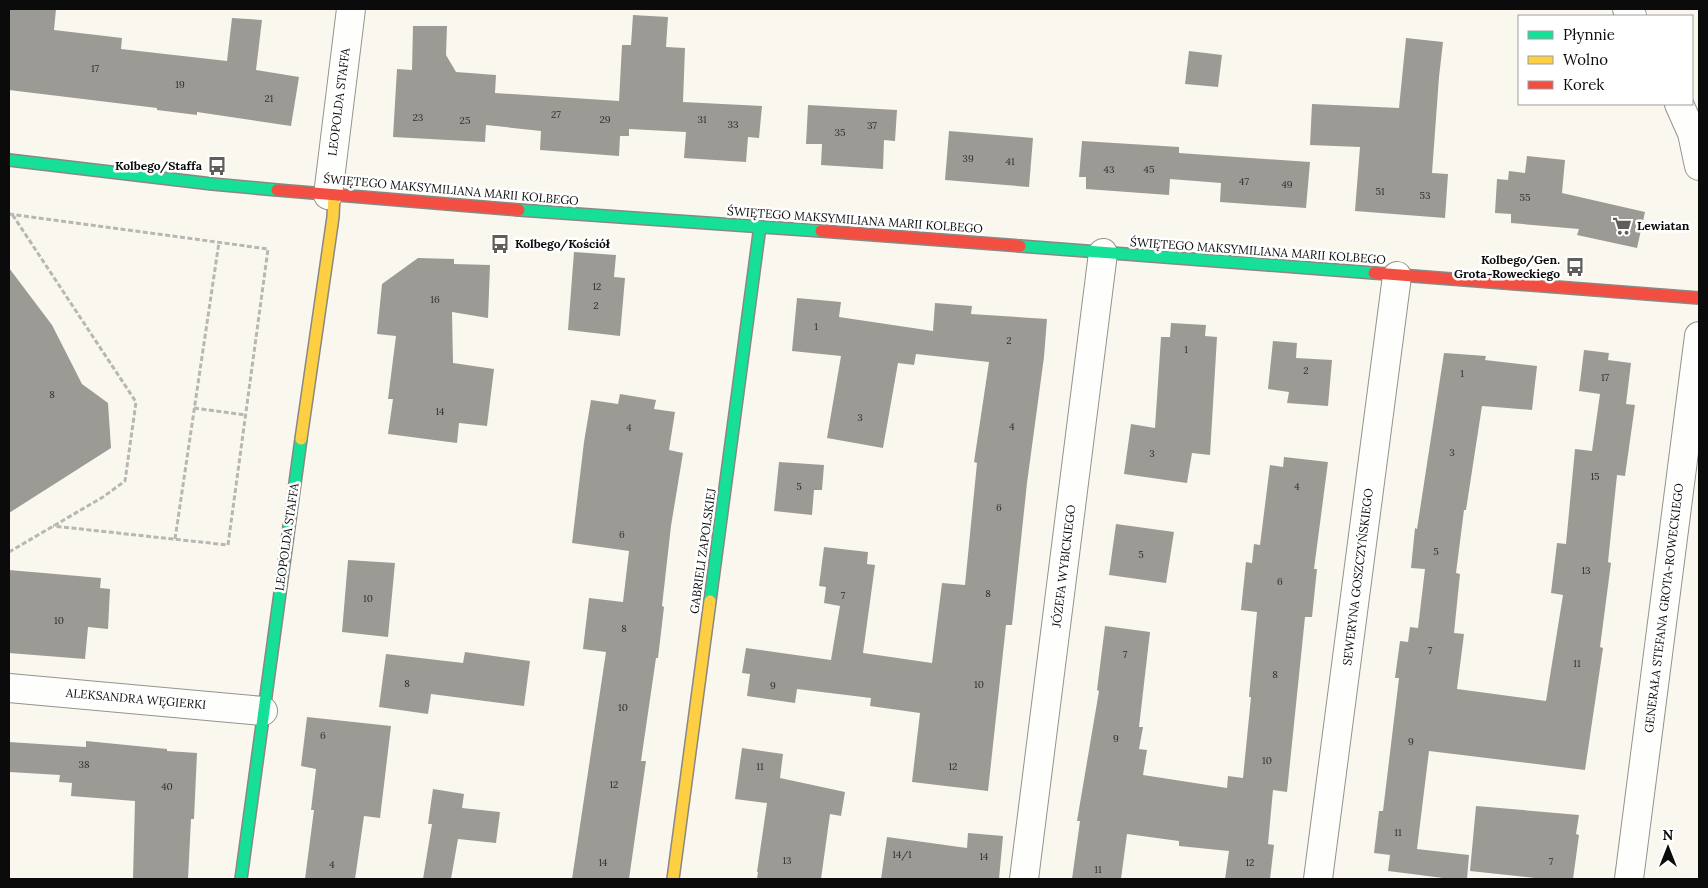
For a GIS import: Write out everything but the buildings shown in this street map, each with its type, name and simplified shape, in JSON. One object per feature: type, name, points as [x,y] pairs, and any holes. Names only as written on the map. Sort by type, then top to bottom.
[{"type":"street","name":"LEOPOLDA STAFFA","points":[[241,879],[333,217],[331,195],[351,9]]},
{"type":"street","points":[[1679,105],[1692,133],[1699,166]]},
{"type":"street","name":"ŚWIĘTEGO MAKSYMILIANA MARII KOLBEGO","points":[[9,160],[212,184],[331,195],[1699,298]]},
{"type":"street","name":"GABRIELI ZAPOLSKIEJ","points":[[673,879],[760,226]]},
{"type":"street","name":"JÓZEFA WYBICKIEGO","points":[[1024,879],[1103,253]]},
{"type":"street","name":"SEWERYNA GOSZCZYŃSKIEGO","points":[[1318,879],[1397,276]]},
{"type":"street","name":"GENERAŁA STEFANA GROTA-ROWECKIEGO","points":[[1629,879],[1699,336]]},
{"type":"street","name":"ALEKSANDRA WĘGIERKI","points":[[9,688],[263,711]]},
{"type":"path","points":[[10,214],[268,249],[228,545],[53,526]]},
{"type":"path","points":[[9,552],[103,497],[125,481],[136,402],[10,214]]},
{"type":"path","points":[[175,539],[219,242]]},
{"type":"path","points":[[194,408],[246,415]]},
{"type":"traffic: fast","points":[[9,160],[277,190]]},
{"type":"traffic: fast","points":[[519,210],[821,231]]},
{"type":"traffic: fast","points":[[710,601],[760,226]]},
{"type":"traffic: fast","points":[[1020,246],[1374,273]]},
{"type":"traffic: fast","points":[[241,879],[301,439]]},
{"type":"traffic: slow","points":[[301,439],[333,217],[334,195]]},
{"type":"traffic: slow","points":[[673,879],[710,601]]},
{"type":"traffic: jam","points":[[277,190],[519,210]]},
{"type":"traffic: jam","points":[[821,231],[1020,246]]},
{"type":"traffic: jam","points":[[1374,273],[1699,298]]},
{"type":"place","name":"Kolbego/Staffa","points":[[217,166]]},
{"type":"place","name":"Lewiatan","points":[[1622,226]]},
{"type":"place","name":"Kolbego/Kościół","points":[[500,244]]},
{"type":"place","name":"Kolbego/Gen. Grota-Roweckiego","points":[[1575,267]]}]
